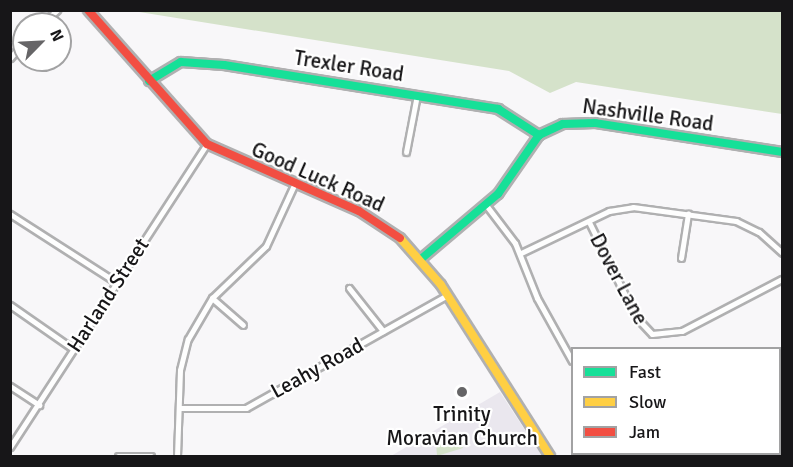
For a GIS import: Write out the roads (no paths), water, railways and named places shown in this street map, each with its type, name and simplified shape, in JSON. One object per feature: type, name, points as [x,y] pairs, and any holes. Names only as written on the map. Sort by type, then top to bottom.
[{"type":"street","name":"Good Luck Road","points":[[88,10],[207,144],[294,185],[359,211],[422,259],[550,456]]},
{"type":"street","name":"Trexler Road","points":[[149,81],[188,61],[498,109],[539,135]]},
{"type":"street","points":[[406,152],[417,95]]},
{"type":"street","name":"Nashville Road","points":[[539,135],[581,122],[783,152]]},
{"type":"street","points":[[422,259],[486,205],[514,176],[539,135]]},
{"type":"street","name":"Harland Street","points":[[10,447],[207,144]]},
{"type":"street","points":[[177,456],[184,349],[212,298],[266,246],[294,185]]},
{"type":"street","points":[[486,205],[520,253],[537,298],[571,358]]},
{"type":"street","points":[[520,253],[588,222],[633,207],[747,225],[783,254]]},
{"type":"street","points":[[10,214],[116,282]]},
{"type":"street","points":[[681,258],[688,214]]},
{"type":"street","name":"Dover Lane","points":[[588,222],[636,317],[656,335],[682,331],[783,279]]},
{"type":"street","points":[[349,288],[383,331]]},
{"type":"street","name":"Leahy Road","points":[[179,408],[246,408],[447,295]]},
{"type":"street","points":[[212,298],[243,325]]},
{"type":"street","points":[[10,305],[73,349]]},
{"type":"street","points":[[10,386],[39,405]]},
{"type":"street","points":[[118,456],[151,456]]},
{"type":"place","name":"Trinity Moravian Church","points":[[462,392]]}]
